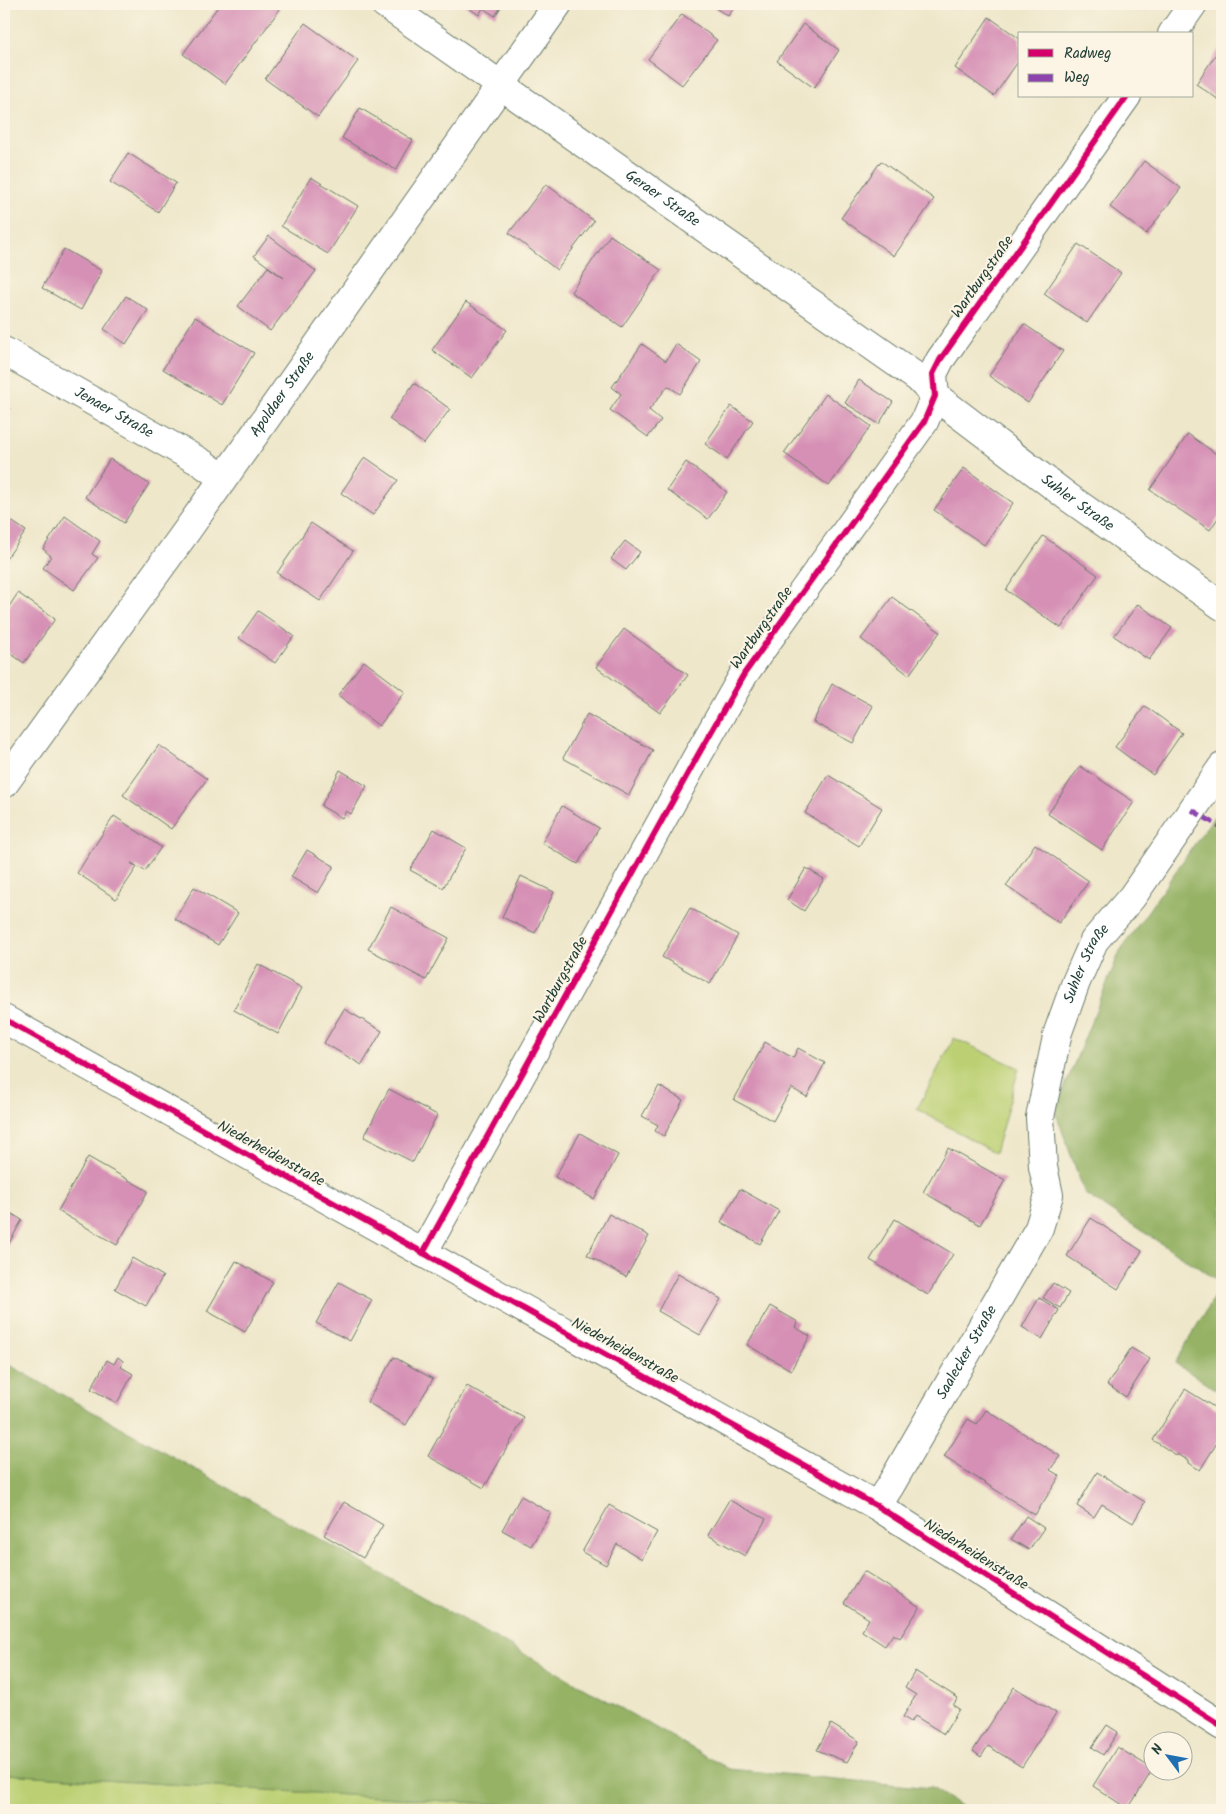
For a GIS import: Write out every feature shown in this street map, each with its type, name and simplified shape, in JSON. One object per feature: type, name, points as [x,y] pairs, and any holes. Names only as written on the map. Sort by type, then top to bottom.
[{"type":"street","name":"Geraer Straße","points":[[385,4],[918,378],[935,396]]},
{"type":"street","name":"Apoldaer Straße","points":[[4,784],[558,4]]},
{"type":"street","points":[[1173,32],[1193,4]]},
{"type":"street","name":"Wartburgstraße","points":[[423,1253],[744,674],[924,422],[935,396],[933,374],[940,360],[1126,98]]},
{"type":"street","name":"Jenaer Straße","points":[[4,351],[202,462],[223,478]]},
{"type":"street","name":"Suhler Straße","points":[[935,396],[1068,497],[1222,606]]},
{"type":"street","name":"Suhler Straße","points":[[1049,1196],[1043,1166],[1040,1117],[1058,1032],[1076,982],[1094,942],[1132,897],[1222,766]]},
{"type":"street","name":"Niederheidenstraße","points":[[4,1019],[877,1506],[1222,1726]]},
{"type":"street","name":"Saalecker Straße","points":[[877,1506],[1039,1228],[1049,1196]]},
{"type":"green space","points":[[1222,805],[1222,1283],[1085,1194],[1055,1111],[1120,951]]},
{"type":"green space","points":[[954,1038],[1019,1068],[995,1153],[917,1109]]},
{"type":"green space","points":[[1222,1283],[1222,1393],[1175,1363]]},
{"type":"green space","points":[[4,1362],[729,1769],[932,1788],[967,1810],[592,1810],[4,1774]]},
{"type":"green space","points":[[4,1774],[592,1810],[4,1810]]},
{"type":"building","points":[[220,4],[273,4],[280,9],[225,84],[183,54]]},
{"type":"building","points":[[463,4],[503,4],[495,16],[483,8],[479,15]]},
{"type":"building","points":[[709,4],[737,4],[728,16]]},
{"type":"building","points":[[682,14],[717,40],[682,85],[648,59]]},
{"type":"building","points":[[989,17],[1018,38],[1018,62],[994,96],[955,68]]},
{"type":"building","points":[[305,23],[358,61],[318,117],[265,79]]},
{"type":"building","points":[[803,24],[839,50],[814,88],[777,61]]},
{"type":"building","points":[[1222,45],[1222,102],[1196,84]]},
{"type":"building","points":[[360,108],[413,140],[396,170],[342,138]]},
{"type":"building","points":[[128,153],[176,183],[158,212],[110,182]]},
{"type":"building","points":[[881,161],[934,199],[894,256],[841,218]]},
{"type":"building","points":[[1144,161],[1181,188],[1146,234],[1110,207]]},
{"type":"building","points":[[311,177],[358,206],[328,254],[281,226]]},
{"type":"building","points":[[546,184],[594,221],[557,270],[509,233]]},
{"type":"building","points":[[610,235],[661,270],[622,327],[571,292]]},
{"type":"building","points":[[269,236],[316,271],[270,331],[238,306],[268,267],[284,278],[254,256]]},
{"type":"building","points":[[1078,244],[1121,273],[1087,323],[1044,294]]},
{"type":"building","points":[[64,249],[102,271],[81,310],[42,288]]},
{"type":"building","points":[[126,296],[148,310],[126,344],[104,329]]},
{"type":"building","points":[[466,302],[507,330],[472,378],[432,350]]},
{"type":"building","points":[[195,317],[254,353],[222,405],[163,369]]},
{"type":"building","points":[[1024,324],[1063,351],[1028,403],[989,376]]},
{"type":"building","points":[[642,344],[666,361],[676,344],[701,362],[680,394],[668,386],[649,410],[661,420],[648,437],[610,410],[621,394],[612,387]]},
{"type":"building","points":[[859,380],[893,402],[879,424],[845,403]]},
{"type":"building","points":[[414,383],[450,409],[424,444],[389,419]]},
{"type":"building","points":[[826,394],[871,426],[829,486],[784,453]]},
{"type":"building","points":[[4,404],[10,408],[4,419]]},
{"type":"building","points":[[731,406],[753,421],[727,459],[705,444]]},
{"type":"building","points":[[1188,434],[1222,458],[1222,512],[1210,530],[1150,490]]},
{"type":"building","points":[[365,457],[398,480],[373,515],[341,493]]},
{"type":"building","points":[[110,459],[149,484],[124,523],[85,497]]},
{"type":"building","points":[[686,462],[727,492],[708,519],[667,490]]},
{"type":"building","points":[[964,468],[1013,503],[984,545],[934,510]]},
{"type":"building","points":[[4,516],[26,531],[4,562]]},
{"type":"building","points":[[65,516],[100,541],[92,554],[98,558],[74,590],[43,568],[51,556],[43,549]]},
{"type":"building","points":[[311,523],[353,551],[320,601],[277,573]]},
{"type":"building","points":[[1043,536],[1098,575],[1061,628],[1006,590]]},
{"type":"building","points":[[625,541],[640,552],[626,570],[611,559]]},
{"type":"building","points":[[18,593],[55,619],[24,663],[4,649],[4,614]]},
{"type":"building","points":[[892,597],[940,632],[909,675],[861,639]]},
{"type":"building","points":[[1138,604],[1172,628],[1149,660],[1114,636]]},
{"type":"building","points":[[258,611],[294,636],[275,663],[239,638]]},
{"type":"building","points":[[624,629],[688,675],[660,713],[596,667]]},
{"type":"building","points":[[364,661],[405,692],[379,726],[338,695]]},
{"type":"building","points":[[832,684],[873,706],[853,743],[813,722]]},
{"type":"building","points":[[1145,706],[1182,733],[1153,775],[1115,747]]},
{"type":"building","points":[[587,714],[653,750],[629,795],[563,758]]},
{"type":"building","points":[[159,745],[207,779],[171,829],[123,795]]},
{"type":"building","points":[[1080,766],[1134,802],[1102,850],[1048,814]]},
{"type":"building","points":[[340,770],[367,786],[351,814],[346,811],[342,818],[321,806]]},
{"type":"building","points":[[828,775],[882,808],[859,846],[805,813]]},
{"type":"building","points":[[562,806],[599,828],[578,864],[542,843]]},
{"type":"building","points":[[114,816],[161,847],[145,871],[131,863],[137,867],[116,899],[77,873]]},
{"type":"building","points":[[434,829],[466,848],[443,888],[410,870]]},
{"type":"building","points":[[1035,844],[1089,881],[1059,923],[1006,886]]},
{"type":"building","points":[[307,850],[334,866],[318,893],[291,877]]},
{"type":"building","points":[[806,868],[824,879],[804,911],[787,900]]},
{"type":"building","points":[[521,876],[554,892],[535,933],[502,917]]},
{"type":"building","points":[[194,887],[238,913],[218,945],[175,919]]},
{"type":"building","points":[[391,907],[449,938],[426,980],[368,949]]},
{"type":"building","points":[[690,908],[738,935],[710,984],[662,957]]},
{"type":"building","points":[[258,964],[302,988],[278,1034],[234,1010]]},
{"type":"building","points":[[344,1009],[382,1031],[362,1065],[324,1043]]},
{"type":"building","points":[[765,1042],[793,1058],[798,1048],[825,1063],[807,1097],[791,1088],[773,1121],[734,1100]]},
{"type":"building","points":[[659,1086],[683,1100],[664,1136],[655,1131],[658,1125],[642,1116]]},
{"type":"building","points":[[389,1089],[437,1115],[413,1162],[364,1137]]},
{"type":"building","points":[[580,1133],[618,1155],[594,1199],[555,1177]]},
{"type":"building","points":[[948,1148],[1005,1180],[980,1225],[923,1192]]},
{"type":"building","points":[[88,1157],[148,1191],[117,1245],[58,1211]]},
{"type":"building","points":[[740,1189],[779,1211],[760,1244],[721,1222]]},
{"type":"building","points":[[4,1209],[22,1220],[4,1252]]},
{"type":"building","points":[[609,1214],[649,1236],[626,1277],[587,1255]]},
{"type":"building","points":[[1091,1218],[1142,1251],[1118,1289],[1067,1256]]},
{"type":"building","points":[[895,1219],[953,1254],[928,1295],[870,1260]]},
{"type":"building","points":[[132,1258],[163,1276],[146,1306],[115,1289]]},
{"type":"building","points":[[236,1261],[273,1282],[245,1332],[207,1311]]},
{"type":"building","points":[[678,1274],[721,1299],[700,1335],[658,1311]]},
{"type":"building","points":[[339,1282],[372,1300],[350,1341],[316,1323]]},
{"type":"building","points":[[1053,1283],[1069,1293],[1060,1308],[1043,1298]]},
{"type":"building","points":[[1039,1298],[1059,1310],[1042,1339],[1022,1327]]},
{"type":"building","points":[[770,1306],[798,1322],[795,1327],[810,1336],[791,1370],[747,1345]]},
{"type":"building","points":[[1131,1348],[1150,1359],[1126,1397],[1107,1385]]},
{"type":"building","points":[[118,1357],[123,1361],[121,1367],[133,1374],[117,1403],[91,1389],[107,1360],[114,1364]]},
{"type":"building","points":[[394,1357],[433,1379],[406,1425],[367,1402]]},
{"type":"building","points":[[467,1386],[524,1418],[484,1488],[428,1456]]},
{"type":"building","points":[[1185,1389],[1222,1412],[1222,1435],[1200,1470],[1188,1463],[1188,1460],[1176,1455],[1153,1440]]},
{"type":"building","points":[[986,1410],[1060,1456],[1050,1470],[1060,1476],[1035,1515],[944,1457],[968,1419],[977,1424]]},
{"type":"building","points":[[1097,1472],[1145,1502],[1133,1523],[1102,1504],[1094,1517],[1077,1506]]},
{"type":"building","points":[[521,1496],[551,1513],[531,1546],[502,1530]]},
{"type":"building","points":[[729,1500],[766,1519],[745,1556],[708,1535]]},
{"type":"building","points":[[344,1502],[383,1525],[363,1558],[324,1535]]},
{"type":"building","points":[[609,1505],[657,1532],[642,1559],[617,1544],[606,1565],[582,1552]]},
{"type":"building","points":[[1026,1516],[1044,1528],[1029,1550],[1011,1539]]},
{"type":"building","points":[[864,1571],[920,1607],[900,1638],[893,1634],[885,1646],[862,1631],[869,1619],[844,1603]]},
{"type":"building","points":[[915,1671],[958,1698],[953,1705],[959,1709],[944,1734],[915,1716],[911,1722],[903,1717],[916,1695],[905,1688]]},
{"type":"building","points":[[1014,1687],[1056,1713],[1022,1767],[988,1746],[981,1757],[973,1751]]},
{"type":"building","points":[[831,1724],[859,1741],[847,1762],[817,1750]]},
{"type":"building","points":[[1107,1725],[1118,1732],[1103,1755],[1092,1747]]},
{"type":"building","points":[[1117,1747],[1144,1764],[1145,1782],[1128,1809],[1093,1786]]},
{"type":"marked path","points":[[1192,810],[1222,828]]},
{"type":"cycle path","points":[[423,1253],[744,674],[924,422],[935,396],[933,374],[940,360],[1126,98]]},
{"type":"cycle path","points":[[4,1019],[877,1506],[1222,1726]]}]
